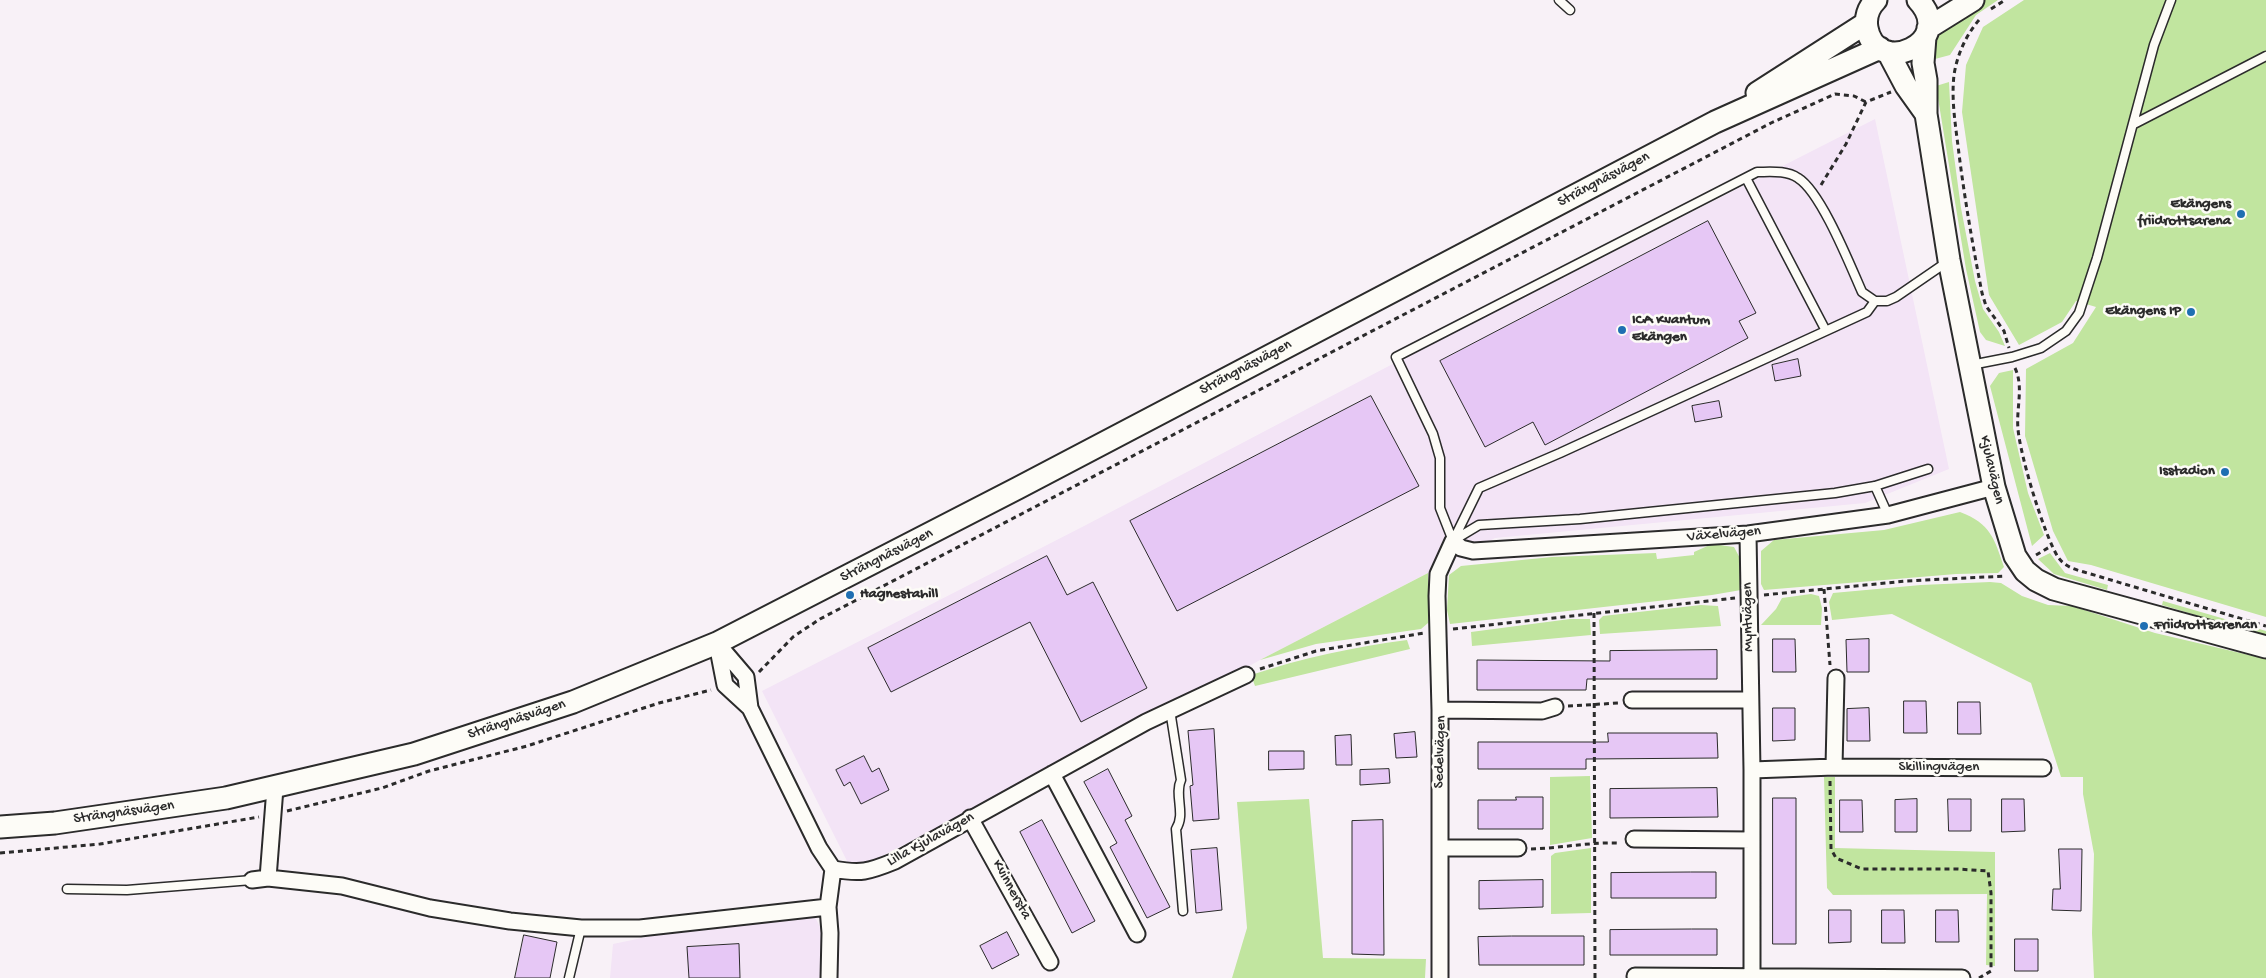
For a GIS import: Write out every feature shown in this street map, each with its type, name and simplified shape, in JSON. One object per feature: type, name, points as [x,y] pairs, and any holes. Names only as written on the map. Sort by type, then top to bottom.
[{"type":"main road","points":[[1918,0],[1927,13],[1926,33],[1980,10]]},
{"type":"main road","name":"Strängnäsvägen","points":[[1715,122],[1870,8]]},
{"type":"main road","name":"Kjulavägen","points":[[1870,8],[1868,33],[1884,50],[1926,114]]},
{"type":"main road","name":"Strängnäsvägen","points":[[0,827],[55,823],[226,798],[414,754],[573,702],[717,643],[1018,488],[1715,122],[1884,50],[1905,53],[1913,50],[1926,33]]},
{"type":"main road","name":"Kjulavägen","points":[[1926,33],[1923,63],[1926,80],[1926,114],[1949,260],[1994,488],[2015,556],[2036,580],[2054,589],[2266,647]]},
{"type":"street","name":"Växelvägen","points":[[1452,541],[1461,548],[1473,551],[1748,534],[1888,516],[1994,488]]},
{"type":"street","name":"Myntvägen","points":[[1748,534],[1752,770],[1752,978]]},
{"type":"street","points":[[1440,710],[1438,574],[1452,541]]},
{"type":"street","points":[[717,643],[724,685],[750,708]]},
{"type":"street","points":[[717,643],[746,677],[750,708],[819,848],[833,869],[828,907],[830,933],[829,978]]},
{"type":"street","name":"Lilla Kjulavägen","points":[[833,869],[857,873],[878,868],[895,861],[970,818],[1170,710],[1246,675]]},
{"type":"street","points":[[1832,767],[1836,678]]},
{"type":"street","points":[[1632,700],[1750,700]]},
{"type":"street","name":"Sedelvägen","points":[[1440,978],[1440,710],[1542,710],[1556,707]]},
{"type":"street","name":"Skillingvägen","points":[[1752,770],[1832,767],[2043,768]]},
{"type":"street","points":[[1052,774],[1137,934]]},
{"type":"street","points":[[268,878],[275,788]]},
{"type":"street","name":"Kvinnersta","points":[[970,818],[1050,962]]},
{"type":"street","points":[[1634,839],[1752,840]]},
{"type":"street","points":[[1440,848],[1518,848]]},
{"type":"street","points":[[252,880],[268,878],[342,886],[430,908],[510,921],[580,928],[640,928],[828,907]]},
{"type":"street","points":[[1635,976],[1962,978]]},
{"type":"lane","points":[[1560,0],[1570,10]]},
{"type":"lane","points":[[1969,366],[2012,358],[2033,351],[2066,331],[2079,313],[2097,258],[2154,45],[2171,0]]},
{"type":"lane","points":[[2134,124],[2266,56]]},
{"type":"lane","points":[[1452,541],[1440,508],[1440,458],[1433,434],[1396,357],[1757,172],[1779,171],[1798,178],[1816,194],[1862,292],[1875,301],[1896,297],[1949,260]]},
{"type":"lane","points":[[1746,178],[1826,331]]},
{"type":"lane","points":[[1452,541],[1479,488],[1560,454],[1867,312],[1875,301]]},
{"type":"lane","points":[[1452,541],[1479,525],[1580,519],[1835,493],[1875,486],[1928,469]]},
{"type":"lane","points":[[1875,486],[1888,516]]},
{"type":"lane","points":[[1170,710],[1181,780],[1179,786],[1181,822],[1176,829],[1183,911]]},
{"type":"lane","points":[[67,888],[127,890],[252,880]]},
{"type":"lane","points":[[569,978],[580,928]]},
{"type":"path","points":[[2005,0],[1980,10],[1963,44],[1957,62],[1953,91],[1954,107],[1962,177],[1982,293],[1986,306],[2004,331],[2020,383],[2018,431],[2034,491],[2052,545],[2058,556],[2069,567],[2266,626]]},
{"type":"path","points":[[1816,194],[1846,144],[1866,102],[1906,86]]},
{"type":"path","points":[[756,674],[793,637],[820,619],[1772,123],[1835,94],[1854,96],[1866,102]]},
{"type":"path","points":[[1246,675],[1267,666],[1316,651],[1438,631],[1906,581],[2004,577],[2052,545]]},
{"type":"path","points":[[1824,589],[1830,674],[1836,678]]},
{"type":"path","points":[[1594,613],[1595,978]]},
{"type":"path","points":[[1556,707],[1624,703],[1632,700]]},
{"type":"path","points":[[1832,767],[1831,849],[1836,858],[1862,869],[1957,869],[1988,871],[1991,893],[1991,971],[1979,978]]},
{"type":"path","points":[[1518,848],[1560,848],[1596,842],[1626,843],[1634,839]]},
{"type":"shaded area","points":[[1875,119],[1949,469],[1865,503],[1495,538],[1260,660],[1170,710],[852,871],[762,691],[1086,525],[1385,368]]},
{"type":"shaded area","points":[[815,917],[823,933],[821,978],[610,978],[613,944],[666,933]]},
{"type":"green space","points":[[1984,0],[1998,0],[1976,15],[1950,55],[1935,59],[1933,42],[1943,23]]},
{"type":"green space","points":[[2024,0],[2266,0],[2266,617],[2091,565],[2068,561],[2053,531],[2025,436],[2026,369],[2073,343],[2096,307],[2076,301],[2062,322],[2019,345],[1989,295],[1962,112],[1966,65],[1983,27]]},
{"type":"green space","points":[[1949,82],[1952,141],[1961,208],[1975,281],[1983,309],[1999,332],[2005,346],[1986,340],[1980,332],[1966,269],[1936,86]]},
{"type":"green space","points":[[2013,370],[2013,428],[2028,493],[2044,535],[2032,546],[1990,386],[1999,373]]},
{"type":"green space","points":[[1960,512],[1979,522],[1990,533],[2004,567],[1998,573],[1956,574],[1764,590],[1761,584],[1761,551],[1774,540],[1884,530]]},
{"type":"green space","points":[[1712,544],[1734,547],[1742,562],[1741,590],[1712,595],[1450,624],[1447,610],[1449,575],[1461,566],[1552,557],[1656,553],[1657,559],[1694,555],[1694,552]]},
{"type":"green space","points":[[2050,553],[2065,573],[2108,585],[2107,590],[2054,574],[2038,559]]},
{"type":"green space","points":[[1428,573],[1428,623],[1421,629],[1316,644],[1260,660]]},
{"type":"green space","points":[[2001,583],[2022,596],[2048,605],[2072,606],[2155,633],[2266,659],[2266,978],[2094,978],[2092,933],[2094,854],[2083,794],[2083,777],[2061,777],[2031,683],[1892,614],[1832,620],[1829,602],[1833,593],[1921,585]]},
{"type":"green space","points":[[1811,594],[1819,596],[1822,608],[1821,625],[1761,625],[1776,609],[1782,598]]},
{"type":"green space","points":[[2163,601],[2266,631],[2266,636],[2162,605]]},
{"type":"green space","points":[[1701,605],[1718,606],[1721,626],[1600,634],[1599,620],[1603,616]]},
{"type":"green space","points":[[1570,619],[1590,619],[1591,635],[1472,646],[1471,632]]},
{"type":"green space","points":[[1407,640],[1410,649],[1255,686],[1251,675],[1289,663],[1328,654]]},
{"type":"green space","points":[[1590,776],[1592,838],[1550,845],[1550,777]]},
{"type":"green space","points":[[1824,777],[1835,777],[1835,848],[1995,852],[1995,966],[1986,965],[1987,894],[1833,895],[1827,888]]},
{"type":"green space","points":[[1309,799],[1323,958],[1426,959],[1425,978],[1232,978],[1247,928],[1237,802]]},
{"type":"green space","points":[[1591,848],[1591,913],[1551,914],[1551,856],[1555,853]]},
{"type":"building","name":"ICA Kvantum Ekängen","points":[[1708,221],[1756,313],[1739,321],[1748,338],[1545,445],[1533,422],[1485,447],[1440,361]]},
{"type":"building","points":[[1798,359],[1801,376],[1775,381],[1772,365]]},
{"type":"building","points":[[1371,396],[1419,486],[1177,611],[1130,521]]},
{"type":"building","points":[[1719,401],[1722,417],[1695,422],[1692,406]]},
{"type":"building","points":[[1047,556],[1067,595],[1093,582],[1147,688],[1081,722],[1030,622],[891,692],[868,648]]},
{"type":"building","points":[[1773,639],[1795,639],[1796,672],[1773,672]]},
{"type":"building","points":[[1869,639],[1869,672],[1847,672],[1846,640]]},
{"type":"building","points":[[1717,650],[1717,679],[1587,679],[1586,690],[1477,690],[1477,660],[1610,661],[1610,651]]},
{"type":"building","points":[[1904,701],[1926,701],[1927,733],[1904,733]]},
{"type":"building","points":[[1958,702],[1980,702],[1981,734],[1958,734]]},
{"type":"building","points":[[1773,708],[1795,708],[1795,740],[1773,741]]},
{"type":"building","points":[[1869,708],[1870,741],[1847,741],[1847,709]]},
{"type":"building","points":[[1214,729],[1219,819],[1193,821],[1190,786],[1193,785],[1188,731]]},
{"type":"building","points":[[1415,732],[1417,757],[1396,758],[1394,734]]},
{"type":"building","points":[[1608,733],[1717,733],[1718,758],[1586,759],[1586,769],[1478,769],[1478,742],[1608,742]]},
{"type":"building","points":[[1351,735],[1352,765],[1336,765],[1335,736]]},
{"type":"building","points":[[1269,751],[1304,751],[1304,769],[1269,770]]},
{"type":"building","points":[[864,756],[872,772],[879,768],[889,790],[861,804],[850,782],[844,786],[836,770]]},
{"type":"building","points":[[1108,769],[1132,816],[1125,820],[1170,907],[1147,918],[1110,847],[1117,843],[1084,782]]},
{"type":"building","points":[[1389,769],[1390,783],[1360,785],[1360,770]]},
{"type":"building","points":[[1717,788],[1718,817],[1610,818],[1610,789]]},
{"type":"building","points":[[1516,797],[1543,797],[1543,829],[1478,829],[1478,800],[1516,800]]},
{"type":"building","points":[[1773,798],[1796,798],[1796,944],[1773,944]]},
{"type":"building","points":[[1917,799],[1917,832],[1895,832],[1895,800]]},
{"type":"building","points":[[1948,799],[1971,799],[1971,831],[1949,831]]},
{"type":"building","points":[[2002,799],[2024,799],[2025,831],[2002,832]]},
{"type":"building","points":[[1840,800],[1862,800],[1863,832],[1840,832]]},
{"type":"building","points":[[1042,820],[1095,921],[1072,933],[1020,832]]},
{"type":"building","points":[[1383,820],[1384,955],[1352,954],[1352,821]]},
{"type":"building","points":[[1217,848],[1222,910],[1196,913],[1191,850]]},
{"type":"building","points":[[2059,849],[2082,849],[2081,911],[2052,910],[2053,889],[2060,889]]},
{"type":"building","points":[[1716,872],[1716,898],[1611,898],[1611,873]]},
{"type":"building","points":[[1543,880],[1543,907],[1479,909],[1479,881]]},
{"type":"building","points":[[1829,910],[1851,910],[1851,942],[1829,943]]},
{"type":"building","points":[[1882,910],[1904,910],[1905,943],[1882,943]]},
{"type":"building","points":[[1936,910],[1958,910],[1959,942],[1936,942]]},
{"type":"building","points":[[1717,929],[1717,955],[1610,955],[1610,930]]},
{"type":"building","points":[[1007,932],[1019,955],[992,969],[980,946]]},
{"type":"building","points":[[524,935],[557,942],[550,978],[515,978]]},
{"type":"building","points":[[1584,936],[1584,965],[1479,965],[1478,937]]},
{"type":"building","points":[[2015,939],[2038,939],[2038,971],[2015,971]]},
{"type":"building","points":[[739,944],[740,978],[689,978],[687,947]]},
{"type":"place","name":"Ekängens friidrottsarena","points":[[2241,214]]},
{"type":"place","name":"Ekängens IP","points":[[2191,312]]},
{"type":"place","name":"ICA Kvantum Ekängen","points":[[1622,330]]},
{"type":"place","name":"Isstadion","points":[[2225,472]]},
{"type":"place","name":"Hagnestahill","points":[[850,595]]},
{"type":"place","name":"Friidrottsarenan","points":[[2144,626]]}]
